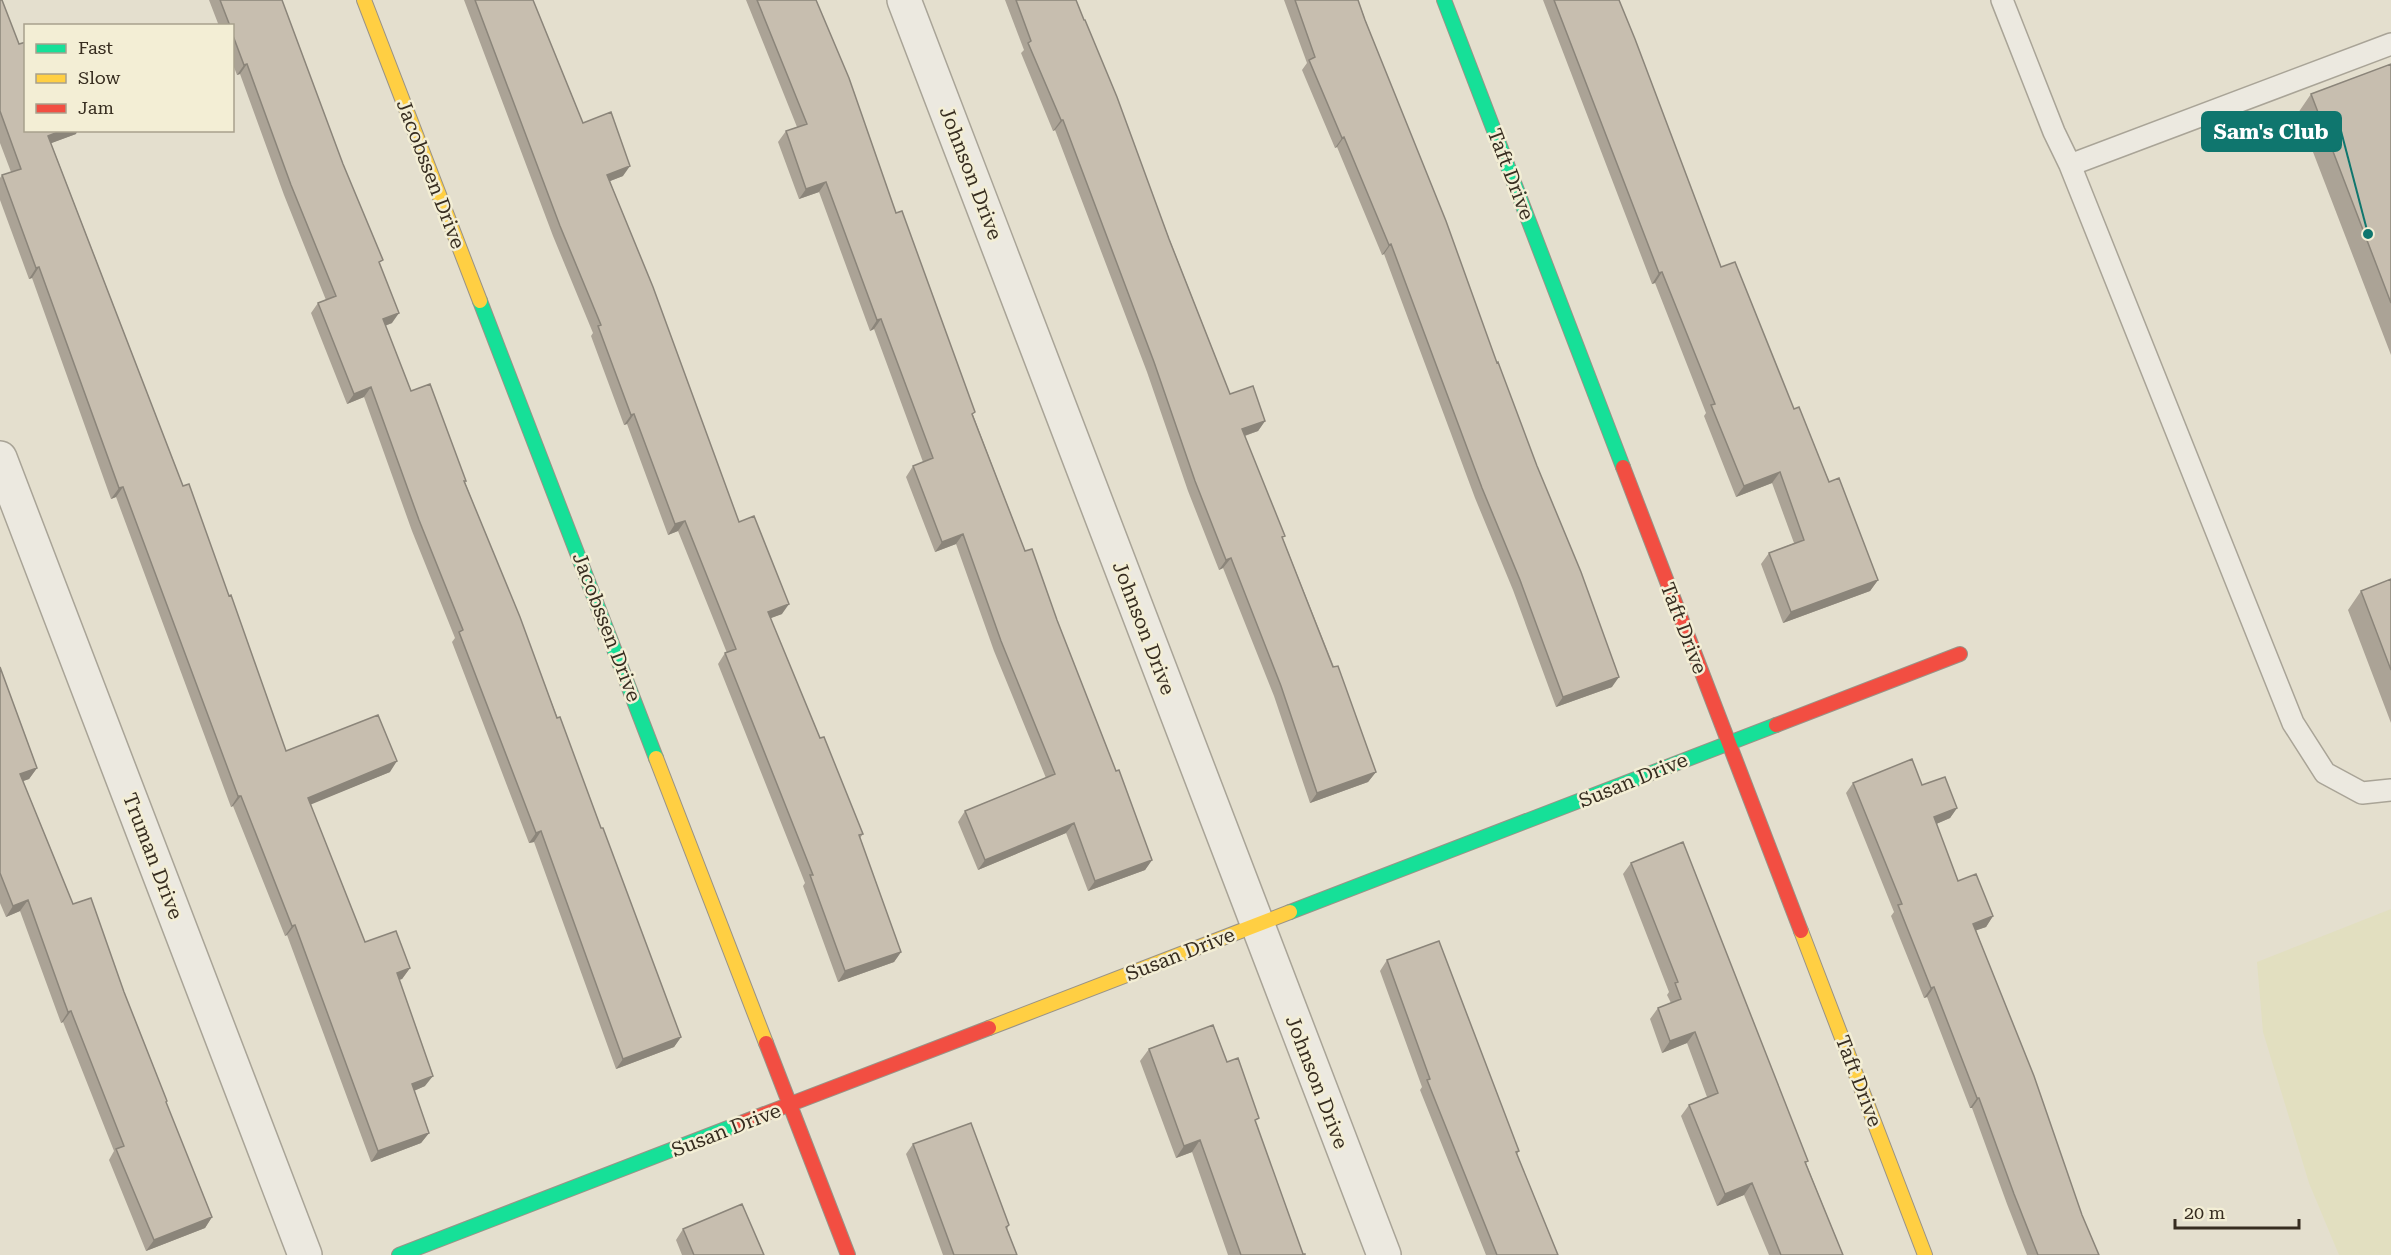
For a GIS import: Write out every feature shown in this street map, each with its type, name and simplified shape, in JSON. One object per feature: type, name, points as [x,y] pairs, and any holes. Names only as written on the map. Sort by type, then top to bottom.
[{"type":"street","name":"Jacobssen Drive","points":[[364,0],[848,1255]]},
{"type":"street","name":"Johnson Drive","points":[[904,0],[1384,1255]]},
{"type":"street","name":"Taft Drive","points":[[1444,0],[1925,1255]]},
{"type":"street","name":"Truman Drive","points":[[0,458],[305,1255]]},
{"type":"street","name":"Susan Drive","points":[[399,1255],[1960,654]]},
{"type":"lane","points":[[2002,0],[2293,723],[2325,773],[2362,793],[2391,790]]},
{"type":"lane","points":[[2070,165],[2391,44]]},
{"type":"shaded area","points":[[2391,909],[2391,1255],[2339,1255],[2309,1183],[2263,1032],[2257,962]]},
{"type":"building","points":[[0,0],[2,0],[19,44],[24,43],[24,132],[58,132],[48,136],[183,486],[189,484],[286,751],[378,715],[397,761],[308,798],[365,942],[396,931],[410,968],[397,973],[433,1076],[412,1084],[429,1133],[378,1151],[295,925],[292,926],[241,796],[238,796],[123,487],[119,488],[39,267],[36,268],[2,175],[21,169],[0,111]]},
{"type":"building","points":[[220,0],[282,0],[343,164],[383,260],[379,262],[399,313],[383,319],[411,391],[430,384],[466,481],[464,481],[520,617],[557,718],[560,717],[681,1037],[623,1059],[541,831],[536,833],[459,632],[463,630],[419,520],[371,387],[354,394],[318,303],[336,296],[291,185],[247,64],[244,65],[234,38],[234,24],[229,24]]},
{"type":"building","points":[[475,0],[533,0],[583,123],[611,112],[630,166],[607,175],[653,287],[739,522],[754,516],[789,604],[768,612],[820,738],[824,737],[863,834],[859,835],[901,952],[845,971],[810,875],[813,875],[725,653],[736,649],[685,521],[675,524],[634,414],[631,415],[598,326],[601,325],[560,226]]},
{"type":"building","points":[[757,0],[816,0],[849,78],[896,213],[902,211],[975,412],[972,414],[1025,551],[1032,549],[1057,620],[1116,771],[1119,770],[1152,860],[1095,881],[1074,823],[985,860],[965,811],[1055,774],[1001,641],[963,534],[942,542],[913,466],[933,458],[881,319],[877,320],[826,182],[806,189],[786,131],[807,124]]},
{"type":"building","points":[[1016,0],[1076,0],[1117,97],[1169,239],[1230,394],[1253,386],[1265,421],[1242,429],[1285,536],[1282,537],[1333,667],[1338,666],[1376,772],[1317,793],[1281,686],[1231,558],[1226,560],[1195,481],[1154,362],[1063,120],[1061,120],[1028,43],[1031,41]]},
{"type":"building","points":[[1295,0],[1358,0],[1446,221],[1497,363],[1581,572],[1619,677],[1563,697],[1391,244],[1389,245],[1309,60],[1315,57]]},
{"type":"building","points":[[1554,0],[1619,0],[1721,267],[1735,262],[1794,409],[1799,407],[1829,482],[1839,478],[1878,580],[1791,612],[1769,553],[1804,540],[1780,472],[1744,486],[1711,405],[1715,404],[1662,272],[1659,273]]},
{"type":"building","points":[[2391,64],[2391,303],[2311,94]]},
{"type":"building","points":[[2391,579],[2391,670],[2361,591]]},
{"type":"building","points":[[0,667],[37,768],[20,774],[73,904],[91,898],[124,992],[212,1217],[154,1240],[116,1149],[124,1146],[71,1011],[68,1012],[28,900],[13,906],[0,873]]},
{"type":"building","points":[[1912,759],[1922,785],[1945,777],[1957,808],[1934,817],[1958,881],[1976,874],[1993,916],[1973,924],[2034,1076],[2082,1215],[2099,1255],[2038,1255],[1979,1098],[1977,1098],[1934,987],[1931,988],[1898,905],[1902,904],[1853,783]]},
{"type":"building","points":[[1683,842],[1808,1161],[1805,1162],[1843,1255],[1781,1255],[1752,1183],[1725,1194],[1689,1105],[1718,1093],[1695,1032],[1670,1041],[1658,1008],[1681,999],[1675,983],[1678,982],[1631,863]]},
{"type":"building","points":[[1439,941],[1519,1151],[1516,1152],[1558,1255],[1497,1255],[1427,1080],[1430,1079],[1387,960]]},
{"type":"building","points":[[1213,1025],[1227,1062],[1238,1058],[1259,1118],[1255,1120],[1305,1255],[1241,1255],[1200,1140],[1184,1146],[1149,1049]]},
{"type":"building","points":[[971,1123],[1009,1225],[1006,1227],[1017,1255],[954,1255],[913,1144]]},
{"type":"building","points":[[742,1204],[764,1255],[694,1255],[683,1229]]},
{"type":"traffic: fast","points":[[1444,0],[1623,467]]},
{"type":"traffic: fast","points":[[480,301],[656,758]]},
{"type":"traffic: fast","points":[[1290,912],[1776,725]]},
{"type":"traffic: fast","points":[[399,1255],[741,1123]]},
{"type":"traffic: slow","points":[[364,0],[480,301]]},
{"type":"traffic: slow","points":[[656,758],[766,1043]]},
{"type":"traffic: slow","points":[[989,1028],[1290,912]]},
{"type":"traffic: slow","points":[[1801,931],[1925,1255]]},
{"type":"traffic: jam","points":[[1623,467],[1801,931]]},
{"type":"traffic: jam","points":[[1776,725],[1960,654]]},
{"type":"traffic: jam","points":[[741,1123],[989,1028]]},
{"type":"traffic: jam","points":[[766,1043],[848,1255]]},
{"type":"place","name":"Sam's Club","points":[[2368,234]]}]
